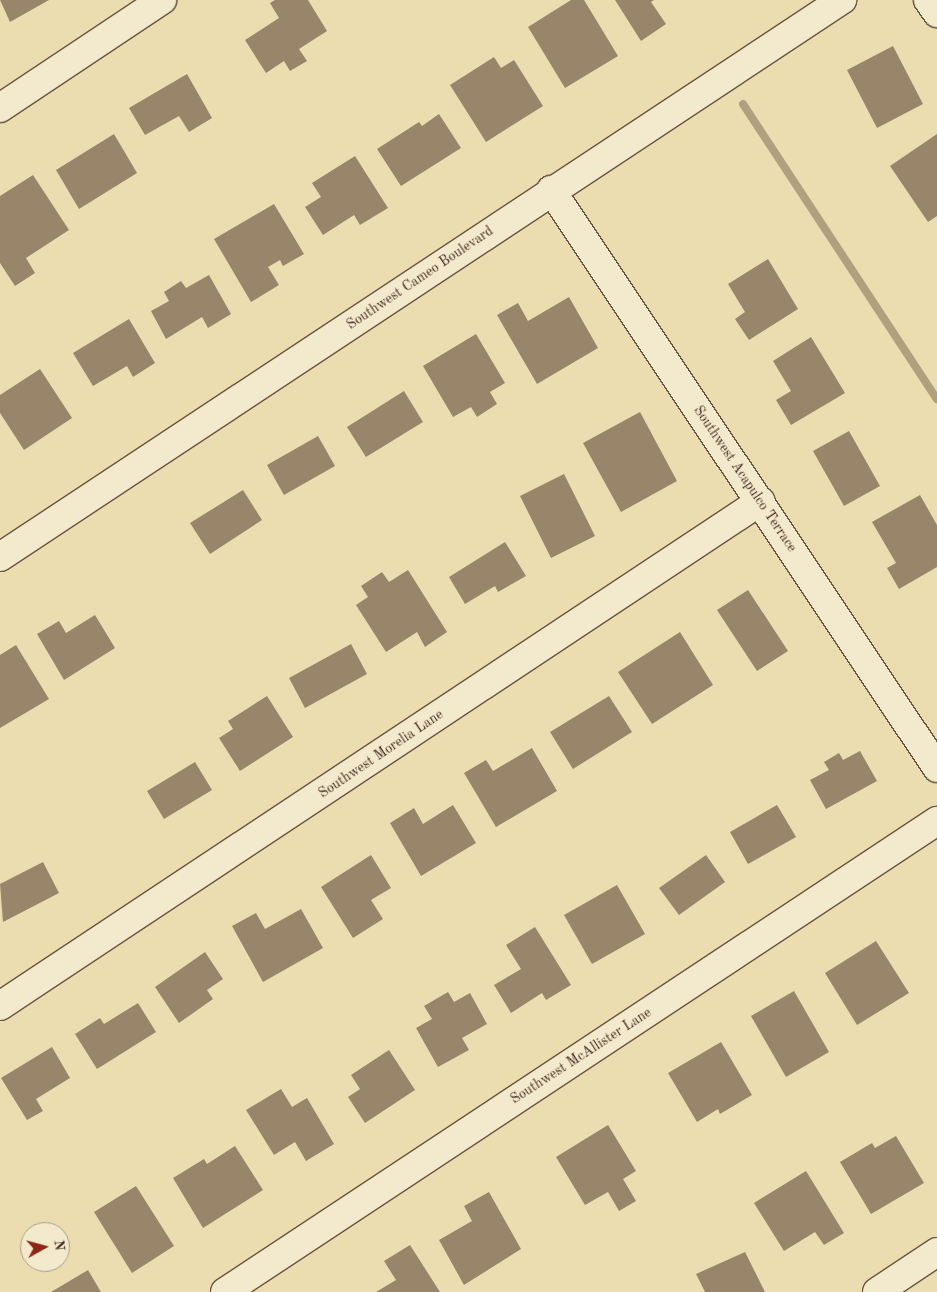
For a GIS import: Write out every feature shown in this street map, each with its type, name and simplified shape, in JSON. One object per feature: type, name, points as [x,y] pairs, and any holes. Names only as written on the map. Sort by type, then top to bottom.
[{"type":"street","points":[[0,108],[162,0]]},
{"type":"street","name":"Southwest Cameo Boulevard","points":[[0,557],[551,190],[842,0]]},
{"type":"street","points":[[928,0],[937,13]]},
{"type":"street","name":"Southwest Acapulco Terrace","points":[[551,190],[937,768]]},
{"type":"street","name":"Southwest Morelia Lane","points":[[0,1006],[761,502]]},
{"type":"street","name":"Southwest McAllister Lane","points":[[225,1292],[937,821]]},
{"type":"street","points":[[877,1292],[937,1252]]},
{"type":"building","points":[[0,0],[49,0],[10,22]]},
{"type":"building","points":[[275,0],[308,0],[327,31],[299,49],[307,61],[290,71],[284,61],[266,73],[245,40],[279,18],[270,3]]},
{"type":"building","points":[[571,0],[584,0],[618,56],[565,88],[528,27]]},
{"type":"building","points":[[615,0],[654,0],[651,2],[666,24],[641,41]]},
{"type":"building","points":[[893,46],[923,104],[877,128],[847,70]]},
{"type":"building","points":[[494,57],[501,68],[514,60],[543,106],[486,142],[450,85]]},
{"type":"building","points":[[187,74],[212,118],[189,132],[179,116],[145,135],[129,108]]},
{"type":"building","points":[[439,114],[461,148],[401,186],[377,149],[419,122],[422,126]]},
{"type":"building","points":[[114,134],[137,173],[79,209],[56,170]]},
{"type":"building","points":[[937,134],[937,216],[928,222],[890,166]]},
{"type":"building","points":[[355,156],[388,208],[360,225],[354,215],[323,235],[305,207],[321,197],[312,183]]},
{"type":"building","points":[[33,175],[69,230],[26,258],[35,273],[15,286],[0,263],[0,196]]},
{"type":"building","points":[[274,204],[304,254],[283,266],[280,260],[268,267],[279,285],[251,302],[214,239]]},
{"type":"building","points":[[768,259],[798,309],[749,340],[735,319],[745,312],[728,284]]},
{"type":"building","points":[[209,275],[231,314],[208,328],[202,317],[166,339],[151,311],[169,301],[164,292],[181,281],[186,288]]},
{"type":"building","points":[[569,297],[598,348],[537,384],[497,315],[518,303],[528,321]]},
{"type":"building","points":[[129,319],[155,363],[133,377],[127,366],[93,386],[73,353]]},
{"type":"building","points":[[476,334],[505,383],[490,392],[497,404],[477,417],[471,407],[453,417],[423,366]]},
{"type":"building","points":[[811,337],[845,393],[791,425],[776,400],[791,391],[773,361]]},
{"type":"building","points":[[40,369],[72,418],[24,450],[0,413],[0,395]]},
{"type":"building","points":[[404,391],[423,422],[366,457],[347,427]]},
{"type":"building","points":[[640,412],[677,481],[621,512],[583,443]]},
{"type":"building","points":[[849,431],[880,486],[844,506],[813,451]]},
{"type":"building","points":[[318,436],[335,466],[284,495],[267,465]]},
{"type":"building","points":[[564,474],[595,536],[551,558],[520,496]]},
{"type":"building","points":[[243,490],[262,520],[210,554],[190,523]]},
{"type":"building","points":[[920,495],[937,525],[937,567],[899,589],[887,568],[896,563],[872,522]]},
{"type":"building","points":[[505,542],[526,576],[498,592],[495,586],[465,604],[449,577]]},
{"type":"building","points":[[408,570],[447,632],[425,647],[417,632],[386,652],[356,605],[368,597],[361,586],[382,572],[389,582]]},
{"type":"building","points":[[748,590],[788,651],[757,671],[717,610]]},
{"type":"building","points":[[95,615],[115,648],[64,680],[37,634],[59,621],[66,633]]},
{"type":"building","points":[[680,632],[713,685],[652,724],[618,672]]},
{"type":"building","points":[[351,644],[367,674],[305,708],[289,678]]},
{"type":"building","points":[[16,645],[49,699],[0,728],[0,655]]},
{"type":"building","points":[[267,696],[293,737],[240,771],[219,738],[233,729],[228,721]]},
{"type":"building","points":[[609,696],[632,732],[573,769],[550,732]]},
{"type":"building","points":[[532,748],[557,791],[496,827],[464,773],[486,760],[493,771]]},
{"type":"building","points":[[860,751],[877,781],[826,809],[810,780],[829,770],[824,762],[839,753],[843,760]]},
{"type":"building","points":[[195,762],[212,790],[164,819],[147,791]]},
{"type":"building","points":[[453,805],[476,843],[421,876],[390,823],[414,808],[423,824]]},
{"type":"building","points":[[777,805],[796,837],[748,864],[730,832]]},
{"type":"building","points":[[371,855],[391,888],[371,900],[383,919],[353,938],[321,887]]},
{"type":"building","points":[[706,855],[725,882],[679,915],[659,888]]},
{"type":"building","points":[[43,862],[59,893],[3,922],[0,884]]},
{"type":"building","points":[[617,885],[645,934],[592,964],[564,915]]},
{"type":"building","points":[[301,909],[323,948],[263,982],[232,926],[256,913],[265,929]]},
{"type":"building","points":[[535,927],[571,985],[546,1000],[542,993],[511,1013],[494,985],[521,969],[506,945]]},
{"type":"building","points":[[876,941],[909,993],[857,1025],[825,973]]},
{"type":"building","points":[[205,952],[223,979],[207,990],[213,999],[179,1023],[155,987]]},
{"type":"building","points":[[794,991],[829,1052],[786,1077],[751,1016]]},
{"type":"building","points":[[448,992],[454,1002],[470,993],[487,1024],[462,1038],[469,1050],[438,1067],[416,1028],[432,1019],[424,1006]]},
{"type":"building","points":[[138,1003],[156,1032],[97,1069],[75,1034],[100,1018],[104,1024]]},
{"type":"building","points":[[721,1042],[752,1095],[720,1114],[718,1109],[697,1122],[668,1073]]},
{"type":"building","points":[[52,1047],[70,1078],[36,1099],[43,1111],[27,1120],[1,1078]]},
{"type":"building","points":[[389,1050],[415,1090],[365,1123],[348,1097],[360,1089],[351,1075]]},
{"type":"building","points":[[281,1089],[292,1107],[307,1098],[334,1144],[306,1161],[295,1142],[274,1155],[246,1110]]},
{"type":"building","points":[[608,1125],[636,1171],[623,1179],[636,1201],[619,1211],[608,1192],[585,1205],[556,1157]]},
{"type":"building","points":[[896,1136],[924,1183],[871,1214],[840,1162],[872,1143],[875,1148]]},
{"type":"building","points":[[235,1146],[263,1190],[203,1228],[173,1178],[204,1159],[207,1164]]},
{"type":"building","points":[[806,1171],[844,1233],[824,1245],[815,1232],[784,1251],[754,1203]]},
{"type":"building","points":[[136,1186],[174,1246],[132,1273],[94,1212]]},
{"type":"building","points":[[489,1192],[521,1249],[464,1285],[439,1240],[472,1221],[464,1206]]},
{"type":"building","points":[[410,1245],[440,1292],[376,1292],[396,1280],[384,1261]]},
{"type":"building","points":[[745,1252],[765,1292],[705,1292],[696,1274]]},
{"type":"building","points":[[88,1270],[101,1292],[51,1292]]},
{"type":"waterway","points":[[743,104],[937,399]]}]
